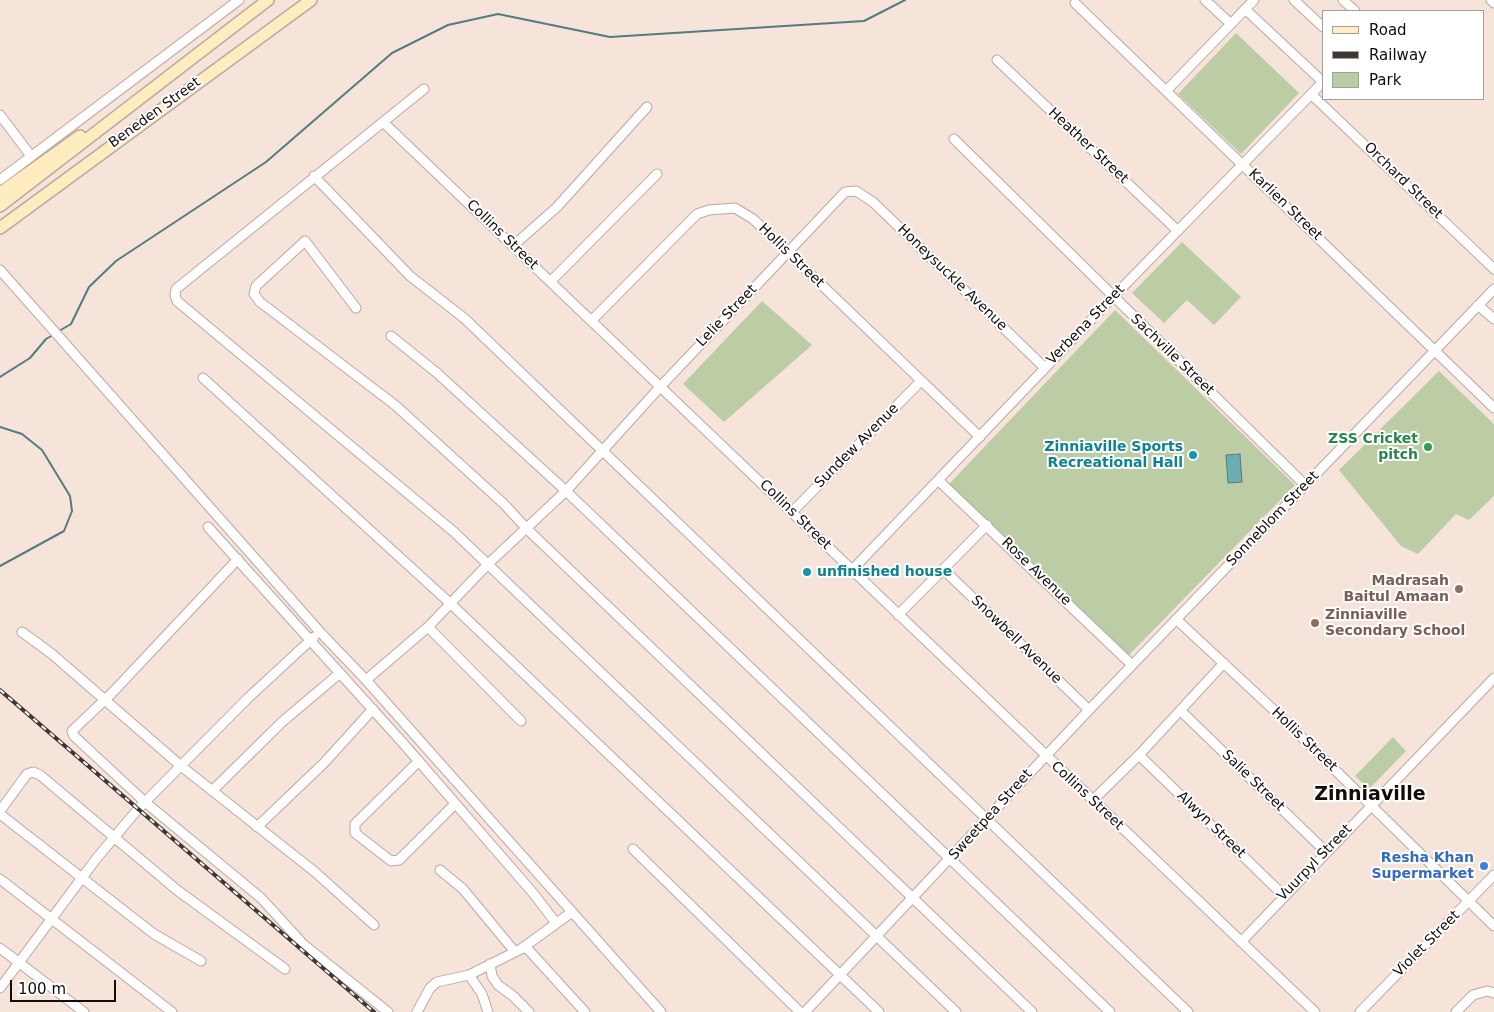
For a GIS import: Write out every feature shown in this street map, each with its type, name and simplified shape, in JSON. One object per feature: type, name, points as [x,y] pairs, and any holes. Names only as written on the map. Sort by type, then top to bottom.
[{"type":"main road","name":"Beneden Street","points":[[0,206],[268,0]]},
{"type":"main road","name":"Beneden Street","points":[[0,228],[310,0]]},
{"type":"main road","points":[[0,193],[110,116],[147,94]]},
{"type":"street","points":[[0,180],[239,0]]},
{"type":"street","points":[[1206,0],[1231,24]]},
{"type":"street","points":[[1167,90],[1254,0]]},
{"type":"street","points":[[1294,0],[1322,26]]},
{"type":"street","points":[[1343,0],[1354,10]]},
{"type":"street","points":[[1491,0],[1494,3]]},
{"type":"street","name":"Karlien Street","points":[[1075,3],[1494,408]]},
{"type":"street","points":[[1245,9],[1322,81]]},
{"type":"street","name":"Heather Street","points":[[997,60],[1178,231]]},
{"type":"street","name":"Verbena Street","points":[[852,570],[1113,297],[1322,83]]},
{"type":"street","points":[[424,89],[176,289],[177,301],[454,532],[956,1012]]},
{"type":"street","name":"Orchard Street","points":[[1311,94],[1494,269]]},
{"type":"street","points":[[514,246],[557,208],[647,107]]},
{"type":"street","points":[[0,115],[31,156]]},
{"type":"street","name":"Collins Street","points":[[383,122],[1314,1012]]},
{"type":"street","name":"Sachville Street","points":[[954,139],[1305,485]]},
{"type":"street","points":[[551,281],[657,174]]},
{"type":"street","points":[[314,176],[410,276],[464,318],[1188,1012]]},
{"type":"street","name":"Lelie Street","points":[[366,680],[428,627],[488,564],[566,491],[661,386],[839,197],[845,192],[856,191]]},
{"type":"street","name":"Honeysuckle Avenue","points":[[856,191],[873,202],[1045,368]]},
{"type":"street","name":"Hollis Street","points":[[592,320],[697,214],[709,210],[735,208],[753,219],[980,437]]},
{"type":"street","points":[[356,308],[305,241],[256,286],[254,294],[260,302],[395,405],[504,504],[527,529],[1032,1012]]},
{"type":"street","points":[[0,270],[320,632],[366,680],[661,1012]]},
{"type":"street","name":"Sonneblom Street","points":[[1176,619],[1494,289]]},
{"type":"street","points":[[1478,305],[1494,319]]},
{"type":"street","points":[[391,336],[437,373],[566,491],[1110,1012]]},
{"type":"street","points":[[203,378],[451,604],[879,1012]]},
{"type":"street","name":"Sundew Avenue","points":[[792,512],[922,381]]},
{"type":"street","name":"Rose Avenue","points":[[939,481],[1132,665]]},
{"type":"street","points":[[898,615],[987,526]]},
{"type":"street","points":[[208,527],[419,761],[534,894],[556,923]]},
{"type":"street","points":[[238,559],[72,731],[74,736],[145,802],[261,898],[303,944],[388,1012]]},
{"type":"street","name":"Snowbell Avenue","points":[[944,570],[1089,710]]},
{"type":"street","name":"Hollis Street","points":[[1176,619],[1224,663],[1494,926]]},
{"type":"street","name":"Sweetpea Street","points":[[805,1012],[1176,619]]},
{"type":"street","points":[[428,627],[521,721]]},
{"type":"street","points":[[22,632],[181,766],[315,872],[374,925]]},
{"type":"street","points":[[0,988],[82,877],[145,802],[320,632]]},
{"type":"street","points":[[1092,801],[1139,755],[1224,663]]},
{"type":"street","points":[[212,790],[282,722],[340,673]]},
{"type":"street","name":"Vuurpyl Street","points":[[1240,942],[1283,895],[1372,806],[1494,678]]},
{"type":"street","points":[[257,827],[324,763],[373,709]]},
{"type":"street","name":"Salie Street","points":[[1181,710],[1326,852]]},
{"type":"street","name":"Alwyn Street","points":[[1139,755],[1283,895]]},
{"type":"street","points":[[419,761],[355,824],[355,833],[391,861],[399,860],[455,804]]},
{"type":"street","points":[[201,961],[154,934],[0,813],[27,774],[33,772],[115,836],[177,890],[285,969]]},
{"type":"street","points":[[633,849],[800,1012]]},
{"type":"street","points":[[440,870],[462,889],[515,952]]},
{"type":"street","name":"Violet Street","points":[[1360,1012],[1494,875]]},
{"type":"street","points":[[0,878],[172,1012]]},
{"type":"street","points":[[417,1012],[430,988],[437,982],[469,975],[515,952],[572,912]]},
{"type":"street","points":[[525,946],[585,1012]]},
{"type":"street","points":[[0,948],[84,1012]]},
{"type":"street","points":[[490,964],[492,976],[498,985],[514,996],[528,1012]]},
{"type":"street","points":[[469,975],[482,994],[488,1012]]},
{"type":"street","points":[[1456,1012],[1473,995],[1487,991],[1494,993]]},
{"type":"green space","points":[[1236,33],[1299,93],[1241,154],[1178,94]]},
{"type":"green space","points":[[1182,242],[1241,297],[1214,325],[1187,300],[1164,323],[1132,293]]},
{"type":"green space","points":[[762,301],[812,345],[724,422],[683,384]]},
{"type":"green space","points":[[1115,310],[1295,485],[1129,655],[949,484]]},
{"type":"green space","name":"ZSS Cricket pitch","points":[[1439,371],[1494,424],[1494,496],[1469,520],[1456,514],[1418,554],[1401,546],[1339,470]]},
{"type":"green space","points":[[1393,737],[1406,751],[1369,789],[1355,776]]},
{"type":"water","points":[[1240,454],[1242,482],[1228,483],[1226,455]]},
{"type":"waterway","points":[[59,331],[71,324],[89,287],[116,261],[266,162],[392,53],[448,25],[498,14],[610,37],[864,21],[905,0]]},
{"type":"waterway","points":[[0,377],[30,358],[46,339],[53,335]]},
{"type":"waterway","points":[[0,427],[22,434],[42,450],[70,496],[72,511],[64,531],[0,566]]},
{"type":"railway","points":[[0,690],[374,1012]]},
{"type":"place","name":"ZSS Cricket pitch","points":[[1428,447]]},
{"type":"place","name":"Zinniaville Sports Recreational Hall","points":[[1193,455]]},
{"type":"place","name":"unfinished house","points":[[807,572]]},
{"type":"place","name":"Madrasah Baitul Amaan","points":[[1459,589]]},
{"type":"place","name":"Zinniaville Secondary School","points":[[1315,623]]},
{"type":"place","name":"Resha Khan Supermarket","points":[[1484,866]]},
{"type":"district","name":"Zinniaville","points":[[1370,795]]}]
